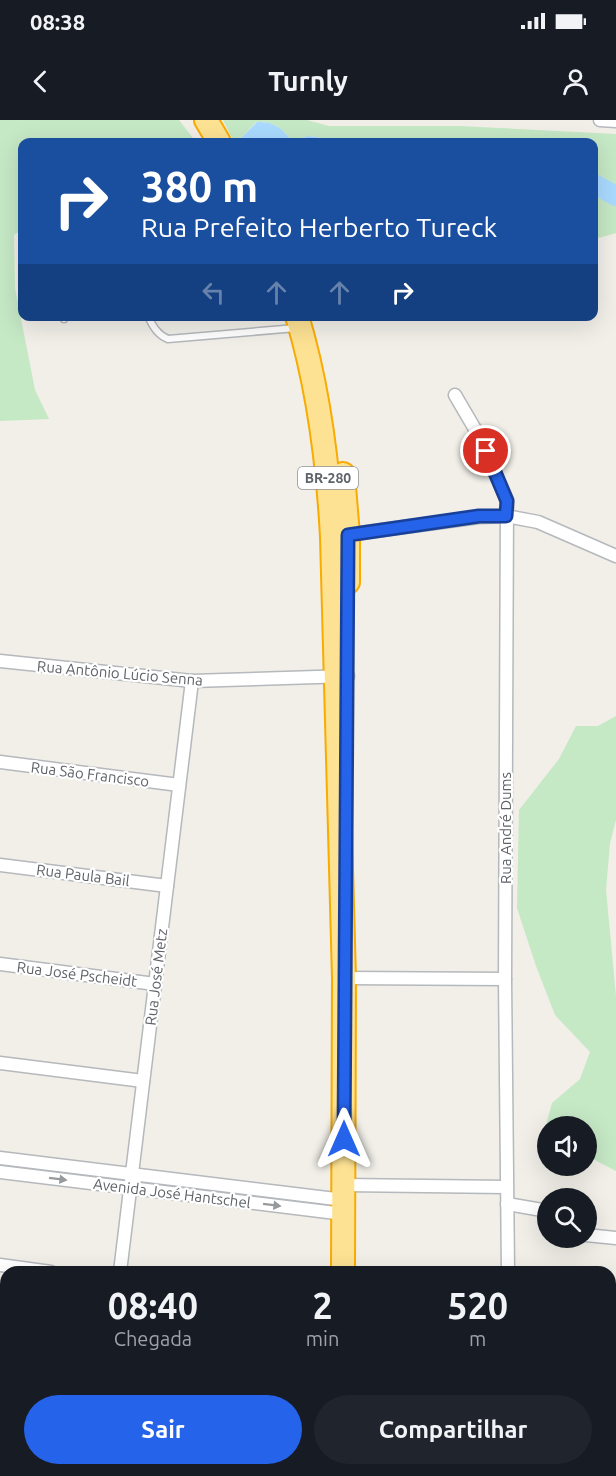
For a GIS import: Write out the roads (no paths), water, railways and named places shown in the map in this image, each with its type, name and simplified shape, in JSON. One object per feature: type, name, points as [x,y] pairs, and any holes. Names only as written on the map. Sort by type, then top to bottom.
[{"type":"highway","points":[[206,120],[216,138]]},
{"type":"highway","name":"BR-280","points":[[300,321],[324,371],[336,426],[343,477],[340,536],[344,968],[343,1266]]},
{"type":"street","points":[[600,120],[616,121]]},
{"type":"street","name":"Rua André Dums","points":[[455,395],[479,436],[507,501],[505,979],[508,1266]]},
{"type":"street","points":[[340,536],[479,516],[506,516],[538,522],[616,556]]},
{"type":"street","name":"Rua Antônio Lúcio Senna","points":[[0,662],[192,681],[341,676]]},
{"type":"street","name":"Rua José Metz","points":[[121,1266],[192,681]]},
{"type":"street","name":"Rua São Francisco","points":[[0,762],[179,785]]},
{"type":"street","name":"Rua Paula Bail","points":[[0,865],[167,886]]},
{"type":"street","name":"Rua José Pscheidt","points":[[0,964],[155,984]]},
{"type":"street","points":[[344,968],[505,979]]},
{"type":"street","points":[[0,1063],[143,1081]]},
{"type":"street","name":"Avenida José Hantschel","points":[[0,1158],[344,1200]]},
{"type":"street","name":"Avenida José Hantschel","points":[[0,1172],[130,1188],[344,1200]]},
{"type":"street","points":[[344,1200],[506,1186]]},
{"type":"street","points":[[507,1204],[537,1209]]},
{"type":"street","points":[[597,1236],[616,1238]]},
{"type":"lane","points":[[151,321],[161,336],[168,339],[293,321]]},
{"type":"water","points":[[257,122],[276,126],[289,138],[241,138]]},
{"type":"waterway","points":[[598,186],[616,196]]}]
